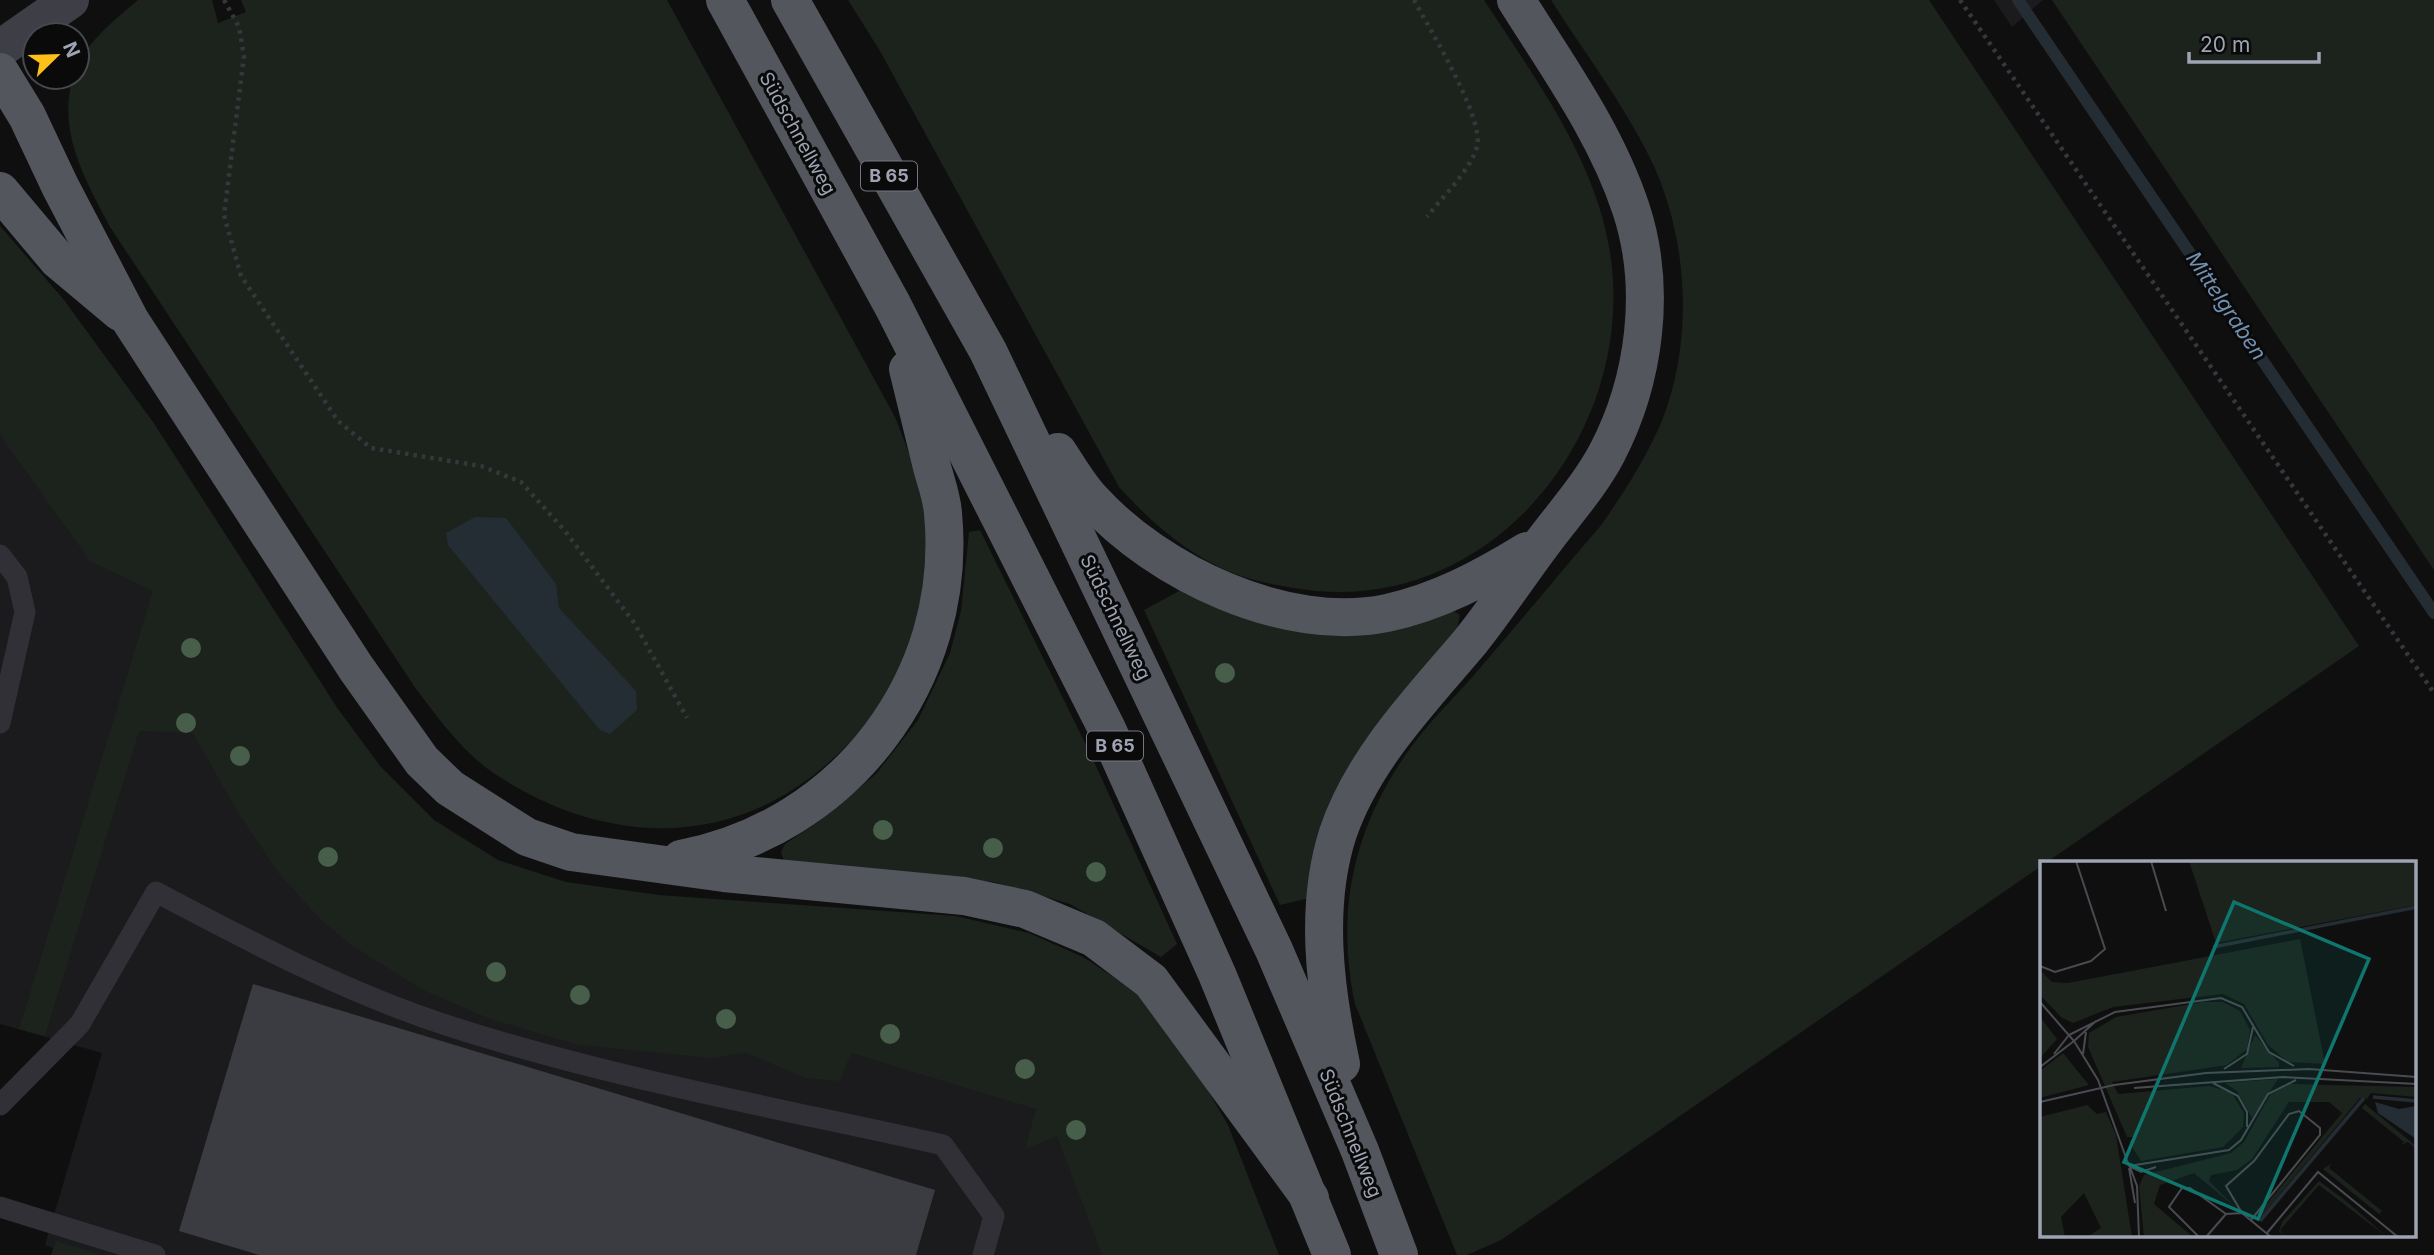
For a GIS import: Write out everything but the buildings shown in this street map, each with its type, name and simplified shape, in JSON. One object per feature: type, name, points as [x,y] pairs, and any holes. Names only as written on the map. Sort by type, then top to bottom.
[{"type":"highway","name":"Südschnellweg","points":[[725,0],[893,306],[1107,729],[1217,974],[1332,1255]]},
{"type":"highway","name":"Südschnellweg","points":[[790,0],[988,351],[1262,925],[1360,1151],[1399,1255]]},
{"type":"highway","points":[[1360,1151],[1327,999],[1327,889],[1338,833],[1364,776],[1406,716],[1473,638],[1580,496],[1606,455],[1625,414],[1638,368],[1644,320],[1643,266],[1632,211],[1613,162],[1584,108],[1516,0]]},
{"type":"highway","points":[[0,72],[27,116],[130,320],[356,668],[422,761],[450,788],[486,814],[527,836],[571,852],[724,873],[964,896],[1025,909],[1094,938],[1152,981],[1310,1198]]},
{"type":"highway","points":[[0,191],[58,260],[130,320]]},
{"type":"highway","points":[[661,863],[714,853],[765,833],[811,805],[852,770],[886,729],[914,682],[933,632],[943,579],[943,512],[893,306]]},
{"type":"highway","points":[[988,351],[1090,499],[1130,536],[1176,567],[1222,589],[1275,608],[1331,617],[1385,613],[1436,599],[1488,576],[1544,541]]},
{"type":"main road","points":[[0,49],[70,0]]},
{"type":"lane","points":[[0,555],[17,578],[25,612],[0,723]]},
{"type":"lane","points":[[0,1105],[80,1024],[156,892],[295,965],[447,1026],[580,1064],[943,1145],[994,1216],[983,1255]]},
{"type":"lane","points":[[0,1208],[155,1255]]},
{"type":"path","points":[[224,0],[239,27],[244,56],[224,215],[241,276],[338,421],[371,449],[481,466],[522,481],[565,531],[635,624],[687,718]]},
{"type":"path","points":[[1414,0],[1473,111],[1478,145],[1460,176],[1427,217]]},
{"type":"path","points":[[1960,0],[2434,693]]},
{"type":"shaded area","points":[[138,0],[212,0],[218,23],[246,12],[241,0],[667,0],[895,417],[923,500],[927,530],[926,564],[921,598],[907,648],[887,696],[839,753],[800,785],[759,808],[716,822],[672,828],[627,826],[582,816],[538,799],[483,766],[462,746],[416,689],[110,227],[91,191],[71,136],[69,97],[70,91],[91,91],[91,45]]},
{"type":"shaded area","points":[[848,0],[1484,0],[1567,132],[1598,204],[1608,241],[1613,280],[1610,345],[1593,406],[1564,463],[1525,512],[1477,551],[1422,578],[1360,591],[1294,588],[1235,574],[1189,550],[1152,521],[1119,487],[880,51]]},
{"type":"shaded area","points":[[1551,0],[1929,0],[2359,646],[2048,861],[2040,861],[2040,867],[1501,1240],[1467,1255],[1457,1255],[1355,1004],[1347,935],[1349,902],[1363,838],[1391,777],[1434,719],[1602,524],[1650,446],[1673,387],[1683,321],[1679,253],[1672,220],[1663,188],[1650,158],[1603,78]]},
{"type":"shaded area","points":[[1994,0],[2043,0],[2012,27]]},
{"type":"shaded area","points":[[2052,0],[2434,0],[2434,570]]},
{"type":"shaded area","points":[[0,226],[64,300],[155,425],[328,838],[989,1011],[1148,1255],[70,1255],[45,1245],[102,1053],[0,1024]]},
{"type":"shaded area","points":[[0,226],[64,300],[155,425],[338,709],[381,767],[434,820],[498,860],[566,882],[659,895],[956,916],[1029,933],[1083,957],[1140,994],[1182,1046],[1228,1125],[1279,1255],[1102,1255],[1057,1136],[1025,1149],[1036,1109],[851,1053],[840,1081],[805,1078],[746,1053],[712,1058],[579,1045],[490,1019],[423,990],[353,946],[322,921],[280,875],[237,811],[193,733],[139,731],[45,1036],[19,1029],[153,591],[90,561],[0,435]]},
{"type":"shaded area","points":[[475,517],[506,518],[556,584],[559,608],[636,691],[637,710],[610,734],[600,730],[448,545],[446,533]]},
{"type":"shaded area","points":[[980,530],[1091,755],[1177,944],[1161,957],[1070,904],[994,882],[786,868],[781,852],[785,844],[818,822],[876,774],[918,720],[950,653],[961,611],[969,532]]},
{"type":"shaded area","points":[[1181,590],[1449,608],[1460,615],[1456,634],[1310,898],[1280,905],[1144,610]]},
{"type":"shaded area","points":[[56,1241],[102,1255],[51,1255]]},
{"type":"waterway","name":"Mittelgraben","points":[[2018,0],[2434,613]]}]
